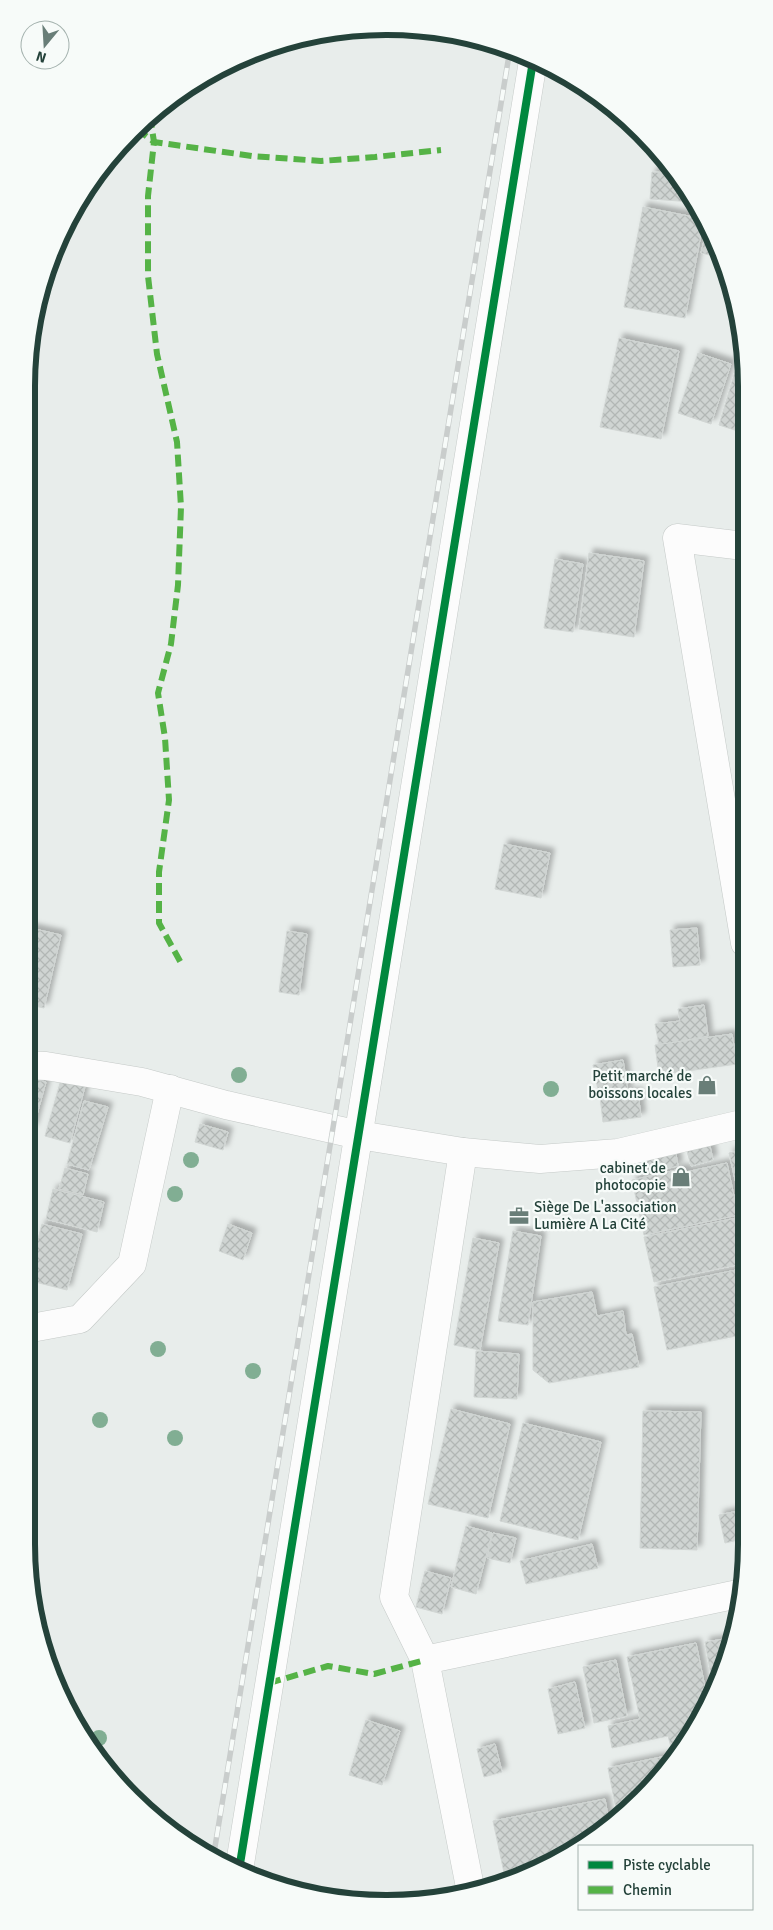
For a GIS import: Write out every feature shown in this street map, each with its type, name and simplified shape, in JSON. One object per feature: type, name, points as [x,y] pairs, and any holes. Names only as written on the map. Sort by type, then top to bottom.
[{"type":"street","points":[[239,1863],[533,67]]},
{"type":"street","points":[[738,545],[677,538],[738,901]]},
{"type":"street","points":[[35,1065],[142,1082],[359,1135],[463,1152],[540,1159],[618,1153],[738,1125]]},
{"type":"street","points":[[35,1327],[80,1319],[132,1264],[170,1089]]},
{"type":"street","points":[[463,1152],[394,1597],[425,1660],[470,1885]]},
{"type":"street","points":[[425,1660],[734,1595]]},
{"type":"building","points":[[652,172],[665,173],[685,201],[650,199]]},
{"type":"building","points":[[643,207],[694,217],[702,231],[685,318],[624,307]]},
{"type":"building","points":[[705,237],[712,256],[701,253]]},
{"type":"building","points":[[619,338],[679,351],[661,439],[600,427]]},
{"type":"building","points":[[698,353],[731,364],[711,424],[678,413]]},
{"type":"building","points":[[737,365],[737,365],[738,431],[719,425]]},
{"type":"building","points":[[589,553],[644,561],[634,637],[579,629]]},
{"type":"building","points":[[555,559],[583,564],[573,632],[544,628]]},
{"type":"building","points":[[504,844],[550,853],[541,898],[495,889]]},
{"type":"building","points":[[697,928],[700,965],[673,967],[670,930]]},
{"type":"building","points":[[35,929],[61,935],[44,1008],[35,1006]]},
{"type":"building","points":[[287,931],[307,934],[299,995],[279,992]]},
{"type":"building","points":[[704,1005],[708,1036],[659,1045],[655,1024],[680,1021],[678,1009]]},
{"type":"building","points":[[732,1034],[737,1064],[659,1075],[655,1045]]},
{"type":"building","points":[[623,1060],[628,1091],[599,1095],[593,1065]]},
{"type":"building","points":[[62,1076],[86,1083],[70,1143],[45,1136]]},
{"type":"building","points":[[35,1079],[46,1082],[35,1122]]},
{"type":"building","points":[[638,1092],[641,1117],[603,1122],[600,1097]]},
{"type":"building","points":[[84,1101],[108,1107],[89,1170],[67,1164]]},
{"type":"building","points":[[200,1124],[228,1132],[223,1150],[195,1142]]},
{"type":"building","points":[[710,1146],[713,1160],[691,1166],[687,1151]]},
{"type":"building","points":[[738,1151],[738,1188],[737,1188],[729,1153]]},
{"type":"building","points":[[676,1154],[678,1166],[645,1173],[642,1161]]},
{"type":"building","points":[[727,1163],[738,1215],[644,1235],[632,1180],[685,1168],[686,1172]]},
{"type":"building","points":[[65,1168],[88,1174],[83,1195],[59,1189]]},
{"type":"building","points":[[53,1189],[104,1202],[97,1232],[46,1219]]},
{"type":"building","points":[[738,1218],[738,1265],[654,1282],[644,1237]]},
{"type":"building","points":[[42,1224],[82,1234],[67,1290],[35,1282],[35,1250]]},
{"type":"building","points":[[228,1224],[252,1233],[243,1260],[219,1251]]},
{"type":"building","points":[[513,1231],[541,1236],[528,1325],[498,1321]]},
{"type":"building","points":[[473,1238],[499,1243],[480,1350],[454,1345]]},
{"type":"building","points":[[736,1270],[738,1280],[738,1336],[667,1350],[654,1287]]},
{"type":"building","points":[[592,1292],[597,1316],[623,1311],[626,1335],[632,1334],[639,1367],[549,1383],[533,1370],[533,1302]]},
{"type":"building","points":[[476,1351],[519,1354],[517,1399],[474,1397]]},
{"type":"building","points":[[451,1409],[510,1424],[488,1518],[428,1504]]},
{"type":"building","points":[[643,1411],[701,1412],[697,1550],[640,1548]]},
{"type":"building","points":[[523,1423],[601,1442],[578,1540],[500,1521]]},
{"type":"building","points":[[738,1511],[738,1540],[725,1543],[719,1515]]},
{"type":"building","points":[[466,1526],[492,1533],[476,1594],[451,1587]]},
{"type":"building","points":[[493,1533],[516,1538],[510,1563],[487,1558]]},
{"type":"building","points":[[592,1544],[598,1568],[526,1584],[520,1561]]},
{"type":"building","points":[[425,1571],[451,1578],[442,1614],[416,1607]]},
{"type":"building","points":[[724,1639],[711,1677],[705,1642]]},
{"type":"building","points":[[696,1643],[706,1690],[691,1719],[671,1749],[668,1736],[612,1748],[608,1726],[640,1719],[627,1657]]},
{"type":"building","points":[[616,1660],[627,1716],[594,1723],[583,1667]]},
{"type":"building","points":[[575,1682],[585,1728],[558,1734],[548,1689]]},
{"type":"building","points":[[366,1720],[400,1731],[382,1785],[349,1775]]},
{"type":"building","points":[[495,1744],[502,1772],[484,1777],[477,1749]]},
{"type":"building","points":[[666,1756],[651,1775],[616,1809],[608,1768]]},
{"type":"building","points":[[605,1799],[608,1816],[582,1836],[562,1848],[542,1859],[504,1874],[493,1821]]},
{"type":"railway","points":[[214,1850],[509,57]]},
{"type":"marked path","points":[[151,125],[154,142],[148,196],[148,276],[157,354],[177,442],[181,507],[178,585],[171,644],[158,693],[165,738],[169,800],[159,872],[159,923],[181,963]]},
{"type":"marked path","points":[[143,133],[154,142],[252,156],[321,161],[441,150]]},
{"type":"marked path","points":[[269,1683],[328,1666],[374,1674],[425,1660]]},
{"type":"cycle path","points":[[240,1863],[532,67]]},
{"type":"place","name":"Petit marché de boissons locales","points":[[707,1085]]},
{"type":"place","name":"cabinet de photocopie","points":[[681,1177]]},
{"type":"place","name":"Siège De L'association Lumière A La Cité","points":[[519,1216]]}]
